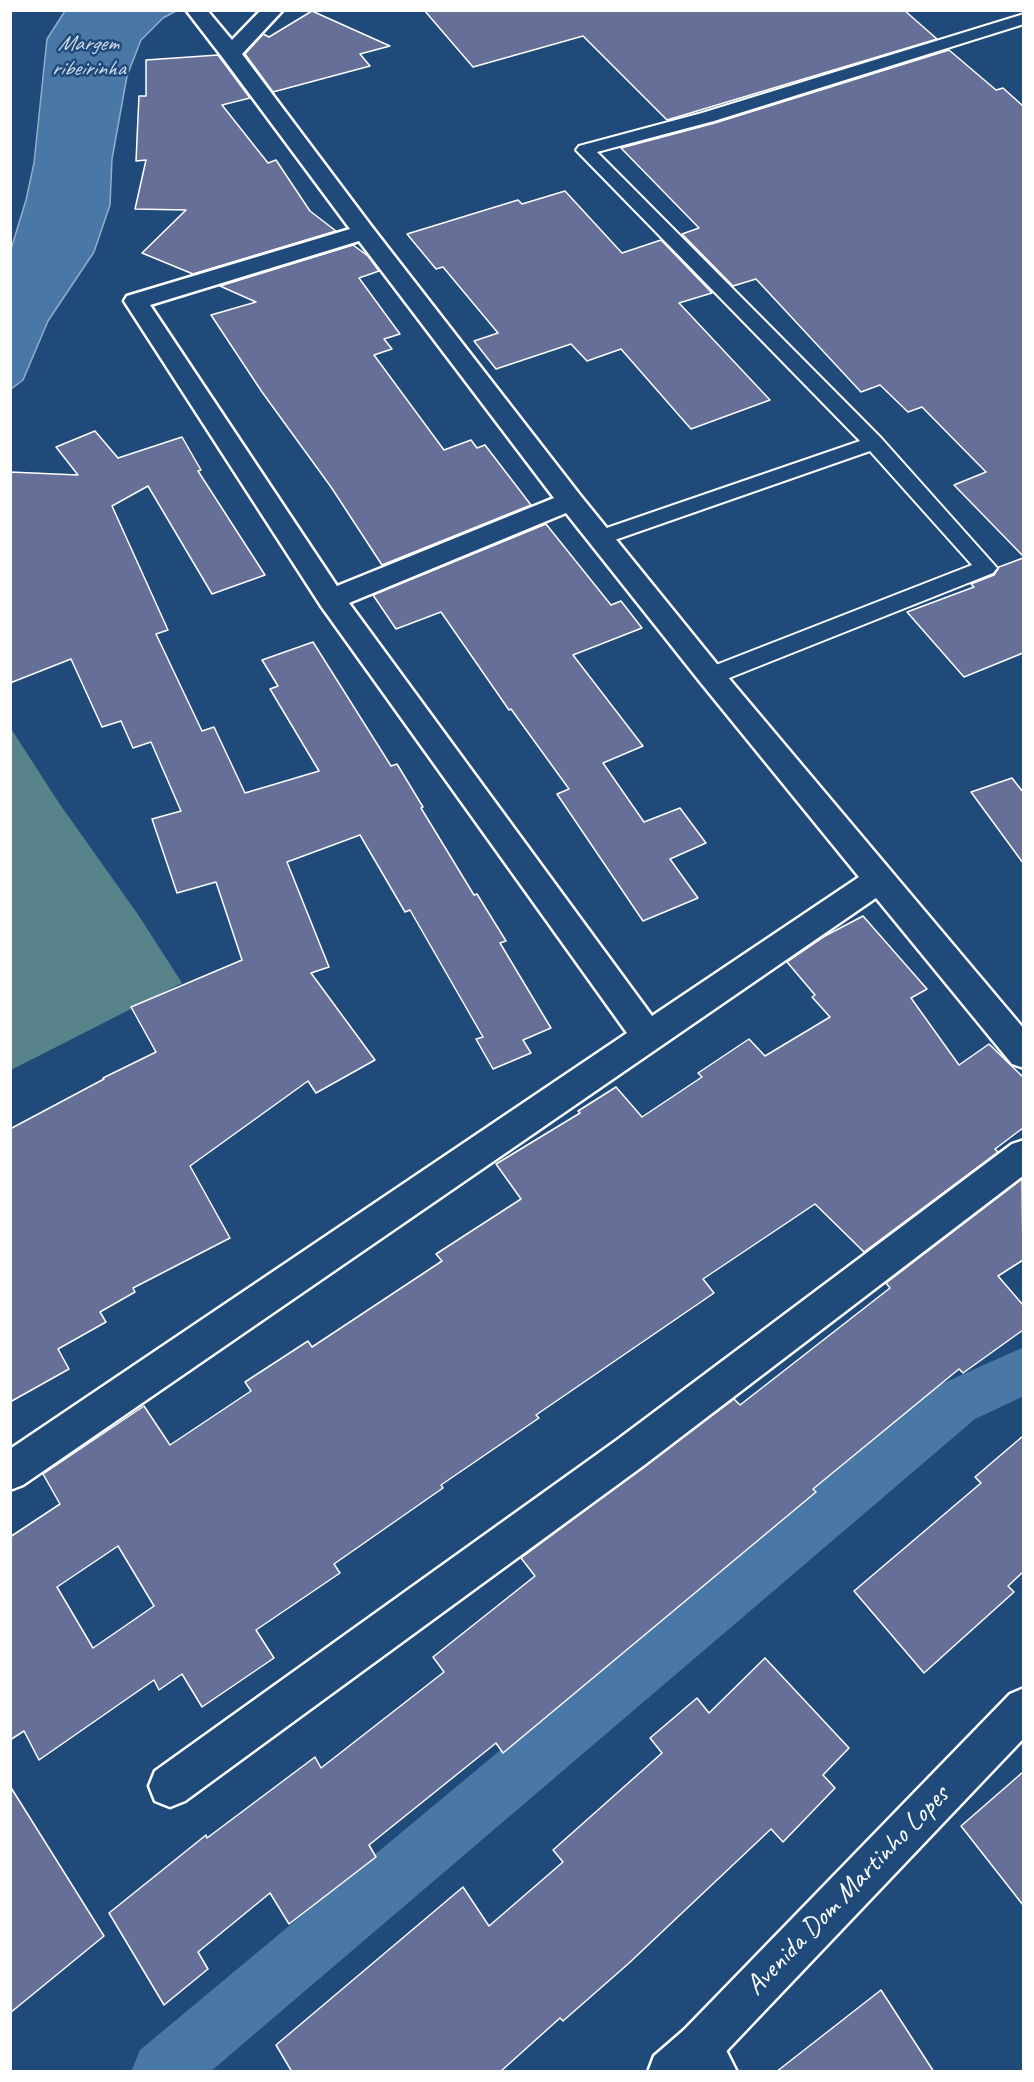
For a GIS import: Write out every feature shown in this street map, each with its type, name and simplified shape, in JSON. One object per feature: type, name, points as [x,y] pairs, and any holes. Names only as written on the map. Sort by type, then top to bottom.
[{"type":"street","points":[[239,36],[273,10]]},
{"type":"street","points":[[204,19],[239,36],[364,232],[571,501],[711,676],[1023,1054]]},
{"type":"street","points":[[364,232],[136,301],[331,599],[648,1037]]},
{"type":"street","points":[[331,599],[571,501]]},
{"type":"street","points":[[10,1472],[878,880]]},
{"type":"street","points":[[170,1786],[630,1453],[1023,1155]]},
{"type":"street","name":"Avenida Dom Martinho Lopes","points":[[695,2063],[1023,1708]]},
{"type":"lane","points":[[711,676],[986,568],[874,443],[585,150],[708,117],[1023,19]]},
{"type":"lane","points":[[602,537],[874,443]]},
{"type":"green space","points":[[10,727],[182,983],[11,1070]]},
{"type":"water","name":"Margem ribeirinha","points":[[65,11],[176,11],[163,18],[141,40],[127,76],[112,159],[110,205],[94,252],[48,321],[23,380],[11,389],[11,249],[26,200],[34,163],[47,39]]},
{"type":"building","points":[[424,10],[904,10],[937,39],[667,120],[583,36],[473,67]]},
{"type":"building","points":[[312,11],[390,46],[360,54],[370,66],[273,92],[245,54],[263,34],[269,37]]},
{"type":"building","points":[[949,50],[996,90],[1003,88],[1023,106],[1023,556],[954,485],[986,472],[922,407],[908,412],[880,385],[861,392],[756,279],[733,286],[682,234],[699,228],[621,148],[715,123]]},
{"type":"building","points":[[218,55],[250,98],[222,105],[268,163],[276,160],[310,211],[336,231],[193,274],[142,253],[186,210],[135,209],[146,160],[136,161],[139,96],[146,96],[146,60]]},
{"type":"building","points":[[565,191],[622,253],[661,240],[712,293],[679,303],[770,400],[691,429],[621,349],[587,361],[571,344],[496,369],[474,341],[498,333],[443,267],[436,269],[407,234],[518,200],[522,204]]},
{"type":"building","points":[[353,245],[368,256],[379,271],[359,278],[400,334],[384,339],[392,349],[374,355],[444,450],[471,440],[477,448],[485,445],[531,505],[382,565],[331,487],[262,392],[211,315],[256,302],[220,286]]},
{"type":"building","points":[[95,431],[118,458],[182,437],[201,470],[198,471],[265,575],[212,594],[148,486],[112,506],[168,630],[156,634],[202,731],[214,727],[245,793],[319,771],[270,689],[278,686],[262,660],[313,642],[391,766],[397,764],[474,895],[477,894],[506,941],[500,943],[551,1028],[523,1040],[531,1053],[493,1069],[476,1039],[483,1037],[410,910],[405,912],[360,835],[287,862],[329,967],[311,973],[375,1060],[316,1093],[308,1081],[190,1166],[230,1238],[133,1288],[135,1292],[100,1312],[106,1322],[58,1349],[69,1369],[10,1402],[10,1129],[156,1052],[131,1007],[242,960],[216,882],[177,893],[152,819],[181,811],[151,742],[133,748],[121,721],[102,727],[71,659],[10,683],[10,472],[78,475],[56,447]]},
{"type":"building","points":[[546,524],[611,605],[621,601],[642,628],[573,655],[643,746],[603,763],[644,822],[680,808],[706,843],[670,859],[698,898],[643,921],[557,794],[569,789],[511,709],[509,710],[441,612],[396,629],[373,595]]},
{"type":"building","points":[[1023,558],[1023,653],[964,677],[907,612],[974,587],[971,584],[994,575],[999,567]]},
{"type":"building","points":[[1012,778],[1023,792],[1023,863],[971,792]]},
{"type":"building","points":[[863,916],[927,989],[911,998],[959,1065],[989,1044],[1023,1077],[1023,1128],[995,1149],[998,1152],[864,1252],[815,1204],[703,1279],[714,1293],[536,1415],[539,1418],[441,1485],[443,1488],[334,1564],[340,1573],[256,1630],[274,1658],[202,1707],[182,1674],[159,1690],[154,1680],[39,1760],[24,1731],[10,1740],[10,1537],[60,1504],[43,1474],[144,1406],[170,1445],[251,1391],[245,1382],[308,1341],[312,1347],[442,1261],[436,1254],[521,1199],[496,1164],[580,1113],[578,1111],[616,1087],[642,1117],[702,1077],[698,1073],[749,1039],[765,1056],[830,1017],[812,997],[815,995],[787,962],[825,936]],"holes":[[[118,1546],[154,1606],[93,1648],[57,1587]]]},
{"type":"building","points":[[1022,1179],[1023,1260],[998,1276],[1023,1305],[1023,1330],[963,1373],[959,1369],[813,1489],[816,1492],[503,1753],[496,1743],[369,1845],[376,1857],[289,1924],[270,1893],[198,1952],[208,1969],[164,2005],[109,1913],[206,1835],[207,1838],[315,1757],[321,1768],[444,1672],[433,1657],[535,1576],[521,1558],[734,1399],[740,1405],[890,1288],[886,1283]]},
{"type":"building","points":[[1023,1436],[1023,1572],[1008,1586],[1014,1592],[924,1673],[854,1591],[981,1483],[975,1477]]},
{"type":"building","points":[[765,1658],[849,1748],[823,1775],[835,1788],[783,1842],[771,1829],[628,1964],[563,2021],[560,2018],[500,2072],[292,2072],[276,2045],[463,1887],[489,1926],[563,1862],[553,1850],[662,1753],[650,1738],[697,1698],[709,1713]]},
{"type":"building","points":[[1023,1772],[1023,1905],[961,1826]]},
{"type":"building","points":[[10,1786],[104,1936],[10,2013]]},
{"type":"building","points":[[881,1990],[934,2072],[776,2072]]},
{"type":"waterway","points":[[162,2072],[957,1402],[1024,1371]]}]
